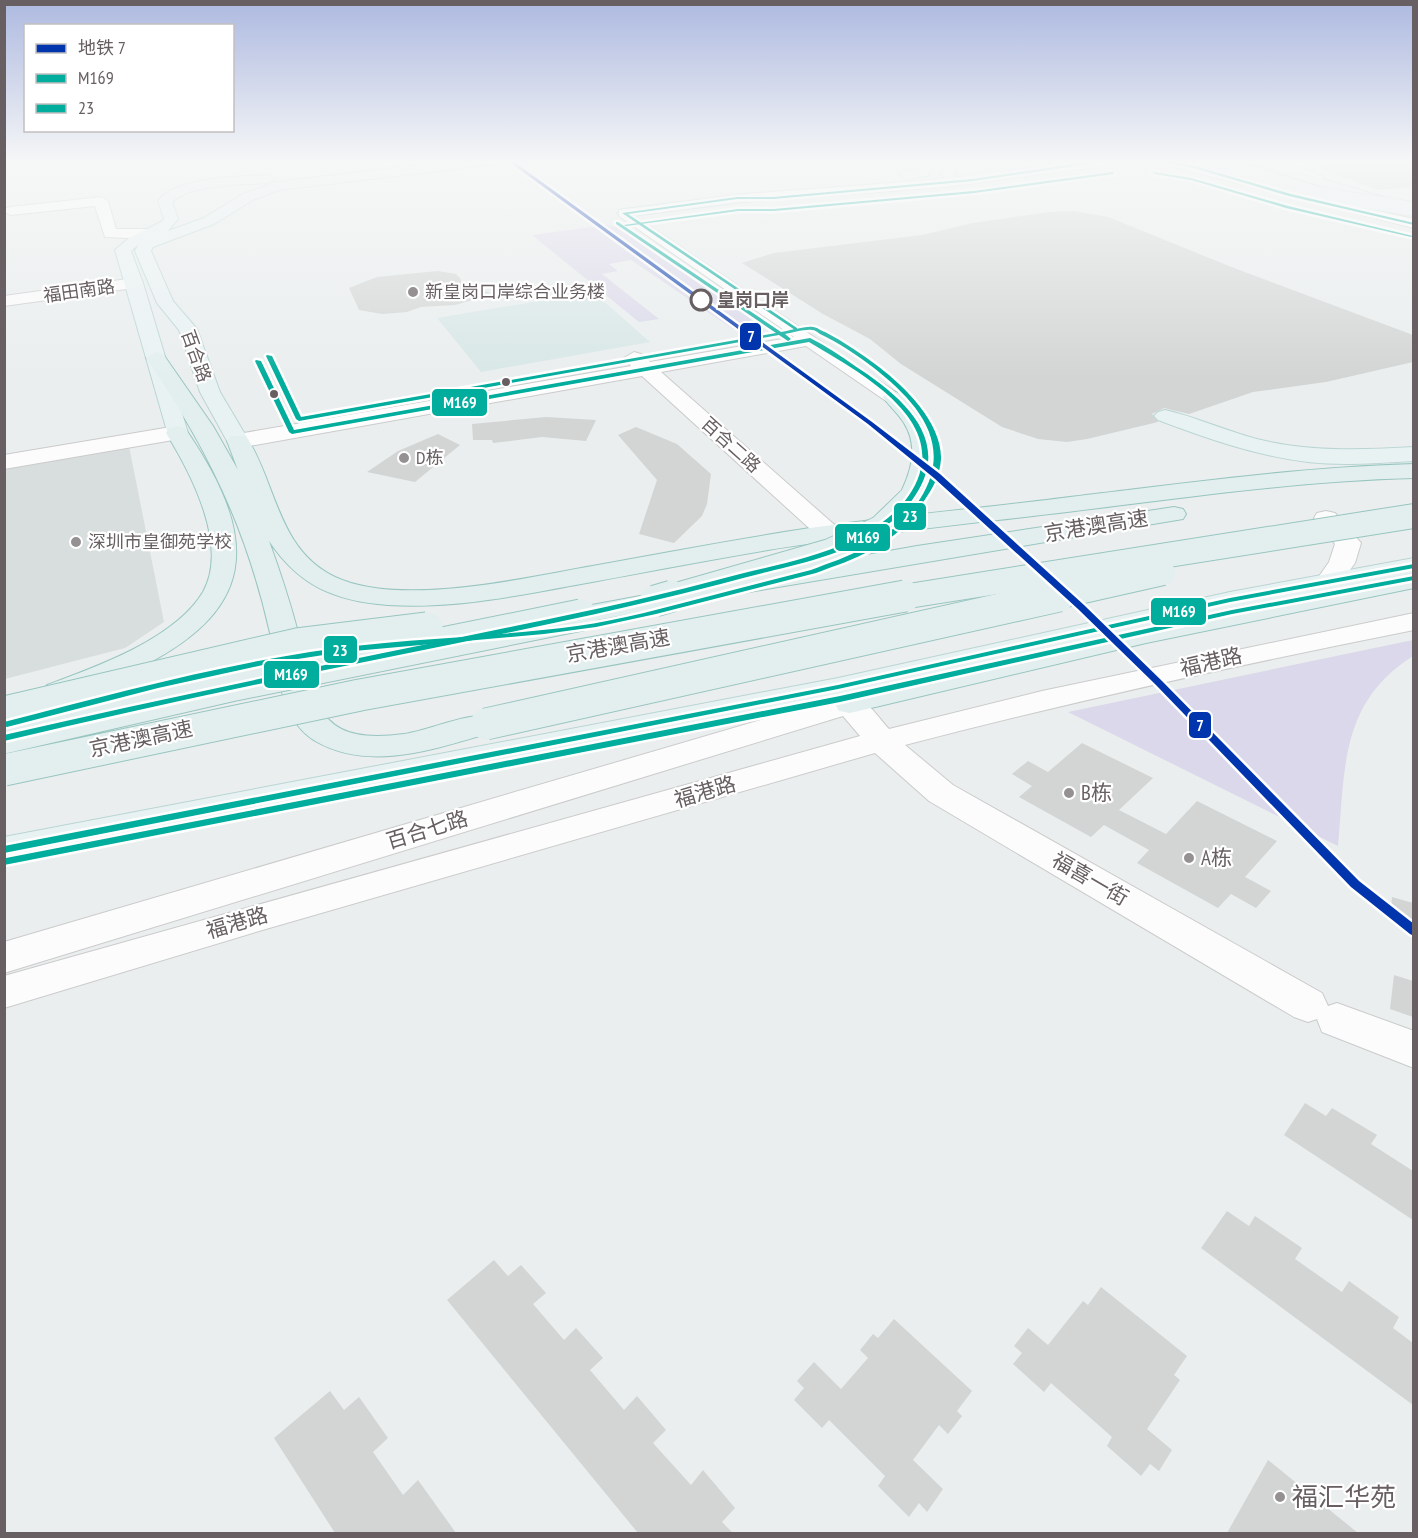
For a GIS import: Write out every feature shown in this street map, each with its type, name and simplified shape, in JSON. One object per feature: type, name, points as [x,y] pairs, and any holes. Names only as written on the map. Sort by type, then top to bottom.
[{"type":"highway","points":[[156,358],[183,397],[232,482],[280,621],[303,711],[315,726],[328,735],[346,741],[377,746],[428,739],[486,724],[1413,516]]},
{"type":"highway","points":[[655,601],[805,559],[841,547],[880,528],[909,500],[922,476],[925,444],[912,416],[893,397]]},
{"type":"highway","points":[[4,710],[82,682],[154,648],[182,630],[204,609],[218,588],[225,569],[224,548],[204,481],[177,433]]},
{"type":"highway","points":[[234,434],[276,536],[295,562],[324,582],[362,594],[414,596],[488,590],[829,533],[974,517],[1281,477],[1413,471]]},
{"type":"highway","name":"京港澳高速","points":[[4,738],[235,685],[655,601],[1042,534],[1413,480]]},
{"type":"highway","name":"京港澳高速","points":[[4,770],[237,718],[499,667],[1146,555],[1413,516]]},
{"type":"highway","points":[[850,704],[1135,637],[1413,580]]},
{"type":"highway","points":[[4,710],[297,644],[381,632],[581,615]]},
{"type":"main road","points":[[143,279],[143,248],[151,240],[165,233]]},
{"type":"main road","name":"百合路","points":[[143,279],[156,358],[177,433]]},
{"type":"main road","name":"百合路","points":[[143,279],[188,329],[210,392],[234,434]]},
{"type":"main road","points":[[1165,416],[1213,433],[1265,447],[1309,455],[1413,454]]},
{"type":"main road","points":[[1213,433],[1233,419]]},
{"type":"main road","points":[[4,850],[838,687],[1230,600],[1413,566]]},
{"type":"street","points":[[110,233],[161,234]]},
{"type":"street","points":[[653,233],[893,397]]},
{"type":"street","name":"福田南路","points":[[4,293],[143,279]]},
{"type":"street","name":"福田南路","points":[[4,300],[143,279]]},
{"type":"street","points":[[234,434],[802,335]]},
{"type":"street","points":[[466,393],[507,379],[640,363]]},
{"type":"street","name":"百合二路","points":[[640,363],[829,533]]},
{"type":"street","points":[[4,462],[177,433]]},
{"type":"street","points":[[1326,518],[1348,543],[1342,563],[1328,582]]},
{"type":"street","name":"福港路","points":[[4,992],[259,917],[880,741],[1064,695],[1253,653],[1413,621]]},
{"type":"street","name":"福喜一街","points":[[850,704],[880,741],[920,778],[941,793],[1322,1013],[1413,1050]]},
{"type":"street","name":"百合七路","points":[[4,958],[850,704]]},
{"type":"shaded area","points":[[548,233],[631,233],[752,319],[748,327],[733,329],[631,260],[609,264],[618,271],[602,274],[659,319],[639,322],[532,235]]},
{"type":"shaded area","points":[[593,292],[650,342],[481,372],[437,318]]},
{"type":"shaded area","name":"深圳市皇御苑学校","points":[[128,441],[164,622],[125,648],[5,679],[5,462]]},
{"type":"shaded area","points":[[1413,640],[1413,656],[1389,674],[1371,694],[1359,716],[1346,764],[1338,846],[1068,712]]},
{"type":"building","points":[[931,233],[1147,233],[1413,335],[1413,362],[1326,382],[1253,392],[1189,414],[1164,408],[1152,414],[1158,422],[1087,439],[1067,442],[1038,439],[1002,427],[901,364],[870,339],[823,314],[742,263],[774,253]]},
{"type":"building","name":"新皇岗口岸综合业务楼","points":[[438,271],[456,274],[462,284],[493,294],[455,305],[421,307],[407,312],[382,314],[359,310],[349,288],[377,277]]},
{"type":"building","points":[[546,417],[596,420],[586,441],[542,437],[493,443],[492,440],[473,440],[472,424]]},
{"type":"building","points":[[636,427],[677,444],[711,474],[707,504],[702,516],[674,543],[639,534],[657,480],[618,435]]},
{"type":"building","name":"D栋","points":[[438,434],[460,445],[415,482],[367,472],[398,451]]},
{"type":"building","points":[[1082,743],[1153,778],[1119,810],[1166,834],[1197,801],[1277,841],[1245,877],[1271,891],[1256,908],[1231,894],[1218,908],[1137,863],[1149,850],[1104,825],[1091,837],[1019,797],[1032,786],[1012,774],[1028,761],[1048,772]]},
{"type":"building","points":[[1392,897],[1413,903],[1413,926],[1390,919]]},
{"type":"building","points":[[1394,975],[1413,981],[1413,1017],[1390,1009]]},
{"type":"building","points":[[1305,1103],[1326,1116],[1332,1108],[1377,1135],[1371,1144],[1413,1171],[1413,1220],[1284,1135]]},
{"type":"building","points":[[1227,1211],[1249,1226],[1255,1216],[1302,1248],[1295,1259],[1342,1292],[1349,1281],[1399,1317],[1393,1328],[1413,1343],[1413,1405],[1201,1248]]},
{"type":"building","points":[[494,1260],[508,1276],[521,1265],[546,1293],[533,1304],[564,1340],[576,1328],[603,1358],[590,1370],[624,1410],[637,1396],[666,1430],[653,1443],[691,1485],[703,1470],[735,1508],[722,1522],[733,1533],[638,1533],[447,1300]]},
{"type":"building","points":[[1101,1287],[1187,1356],[1174,1375],[1180,1380],[1147,1429],[1172,1450],[1159,1471],[1150,1464],[1141,1476],[1107,1446],[1112,1437],[1051,1383],[1044,1392],[1013,1364],[1022,1353],[1014,1346],[1028,1328],[1048,1345],[1083,1301],[1088,1305]]},
{"type":"building","points":[[894,1319],[972,1391],[957,1411],[962,1416],[948,1434],[939,1425],[913,1460],[943,1489],[927,1512],[919,1503],[909,1517],[878,1486],[885,1476],[829,1420],[822,1428],[794,1400],[804,1388],[797,1381],[814,1362],[841,1389],[868,1358],[860,1350],[873,1334],[878,1338]]},
{"type":"building","points":[[330,1391],[344,1410],[359,1397],[388,1438],[373,1452],[403,1495],[418,1480],[456,1533],[335,1533],[274,1438]]},
{"type":"building","name":"福汇华苑","points":[[1268,1460],[1358,1533],[1227,1533]]},
{"type":"metro line","name":"7","points":[[609,233],[870,423],[937,476],[1081,607],[1159,683],[1355,884],[1414,931]]},
{"type":"transit line","name":"23","points":[[631,233],[788,339]]},
{"type":"transit line","name":"M169","points":[[653,233],[795,329]]},
{"type":"transit line","name":"23","points":[[1397,233],[1411,236]]},
{"type":"transit line","name":"23","points":[[7,724],[158,686],[310,654],[596,625],[654,613],[813,571],[869,549],[893,533],[913,513],[929,489],[937,464],[937,449],[931,430],[920,411],[906,394],[869,362],[812,328],[299,419],[269,356]]},
{"type":"transit line","name":"M169","points":[[4,738],[199,694],[609,609],[810,558],[853,543],[895,516],[917,488],[925,466],[925,445],[917,426],[904,408],[867,376],[810,340],[292,432],[258,361]]},
{"type":"transit line","name":"M169","points":[[4,850],[838,687],[1230,600],[1414,566]]},
{"type":"transit line","name":"23","points":[[6,862],[840,699],[1232,612],[1414,578]]},
{"type":"place","name":"新皇岗口岸综合业务楼","points":[[413,292]]},
{"type":"place","name":"皇岗口岸","points":[[701,300]]},
{"type":"place","name":"D栋","points":[[404,458]]},
{"type":"place","name":"深圳市皇御苑学校","points":[[76,542]]},
{"type":"place","name":"B栋","points":[[1069,793]]},
{"type":"place","name":"A栋","points":[[1189,858]]},
{"type":"place","name":"福汇华苑","points":[[1280,1497]]}]
